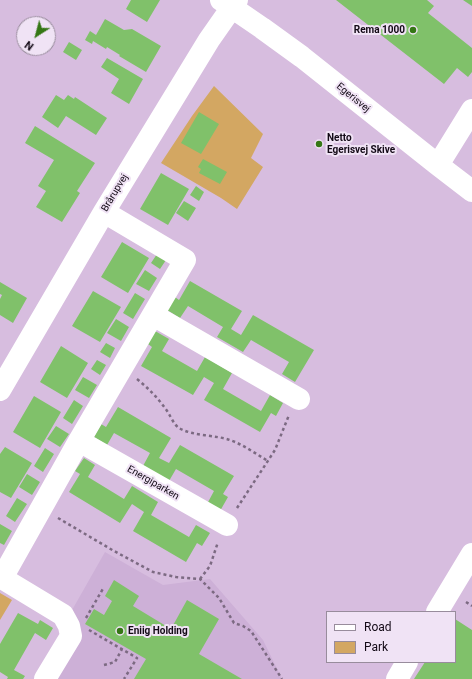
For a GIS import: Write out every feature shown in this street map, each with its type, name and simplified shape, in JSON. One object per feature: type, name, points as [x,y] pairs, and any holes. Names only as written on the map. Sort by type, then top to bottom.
[{"type":"street","name":"Egerisvej","points":[[230,2],[472,191]]},
{"type":"street","name":"Brårupvej","points":[[0,390],[104,212],[209,40],[230,2]]},
{"type":"street","points":[[438,165],[472,110]]},
{"type":"street","points":[[45,679],[71,636],[68,626],[63,615],[1,577],[185,260],[104,212]]},
{"type":"street","points":[[153,315],[299,399]]},
{"type":"street","name":"Energiparken","points":[[79,441],[226,525]]},
{"type":"street","points":[[438,611],[472,554]]},
{"type":"street","points":[[397,679],[406,663]]},
{"type":"path","points":[[122,368],[155,395],[176,425],[180,428],[206,436],[229,440],[249,449],[268,461]]},
{"type":"path","points":[[200,579],[210,566],[219,538],[226,525],[275,450],[290,413],[299,399]]},
{"type":"path","points":[[41,508],[153,572],[176,577],[200,579],[219,598],[234,623],[251,631],[282,679]]},
{"type":"path","points":[[85,619],[104,587]]},
{"type":"path","points":[[88,629],[137,658],[124,679]]},
{"type":"path","points":[[104,665],[114,662],[122,649]]},
{"type":"shaded area","points":[[105,552],[163,585],[210,579],[263,640],[282,679],[40,679],[63,626]]},
{"type":"green space","points":[[214,86],[263,134],[251,158],[263,167],[237,209],[161,163]]},
{"type":"green space","points":[[0,593],[12,600],[0,620]]},
{"type":"building","points":[[131,0],[160,0],[147,22],[126,9]]},
{"type":"building","name":"Rema 1000","points":[[336,0],[427,0],[434,6],[428,13],[472,48],[472,72],[468,77],[457,68],[444,84]]},
{"type":"building","points":[[463,0],[472,0],[472,6]]},
{"type":"building","points":[[105,19],[124,30],[132,29],[161,46],[146,72],[107,47],[106,49],[93,41],[92,44],[85,40],[90,31],[96,35]]},
{"type":"building","points":[[69,42],[82,50],[76,60],[63,52]]},
{"type":"building","points":[[107,58],[143,79],[129,104],[111,93],[119,79],[101,67]]},
{"type":"building","points":[[56,95],[64,100],[68,95],[74,99],[75,97],[107,118],[96,135],[66,116],[58,128],[42,117]]},
{"type":"building","points":[[199,112],[219,124],[201,154],[181,143]]},
{"type":"building","points":[[35,126],[95,163],[77,191],[80,193],[62,222],[36,207],[46,191],[38,186],[54,160],[25,143]]},
{"type":"building","points":[[203,159],[227,172],[220,184],[199,173],[201,169],[198,167]]},
{"type":"building","points":[[161,173],[189,189],[168,225],[140,209]]},
{"type":"building","points":[[196,186],[204,192],[199,201],[190,195]]},
{"type":"building","points":[[184,201],[196,208],[188,221],[176,213]]},
{"type":"building","points":[[122,242],[149,258],[128,293],[101,277]]},
{"type":"building","points":[[157,254],[166,260],[160,269],[151,263]]},
{"type":"building","points":[[145,270],[157,278],[149,291],[136,284]]},
{"type":"building","points":[[190,281],[242,311],[231,329],[241,335],[253,315],[314,350],[295,382],[282,374],[289,362],[251,340],[243,352],[217,337],[223,327],[188,306],[180,318],[167,310],[175,297],[179,300]]},
{"type":"building","points":[[0,282],[27,298],[13,323],[0,315],[0,299],[2,295],[0,294]]},
{"type":"building","points":[[93,291],[121,307],[100,342],[72,326]]},
{"type":"building","points":[[135,293],[145,299],[133,319],[123,313]]},
{"type":"building","points":[[116,319],[129,327],[121,341],[107,333]]},
{"type":"building","points":[[155,331],[169,339],[162,351],[197,371],[205,357],[232,373],[223,389],[261,411],[270,395],[283,403],[276,416],[271,413],[260,432],[204,400],[214,383],[204,377],[193,395],[141,366],[152,347],[148,344]]},
{"type":"building","points":[[106,343],[115,348],[110,358],[100,352]]},
{"type":"building","points":[[61,346],[88,363],[67,398],[40,382]]},
{"type":"building","points":[[97,360],[106,365],[100,375],[91,369]]},
{"type":"building","points":[[83,377],[97,385],[89,398],[75,390]]},
{"type":"building","points":[[34,396],[61,412],[40,448],[13,432]]},
{"type":"building","points":[[74,400],[83,406],[72,424],[63,418]]},
{"type":"building","points":[[118,407],[171,438],[159,458],[169,463],[180,445],[234,476],[223,494],[228,497],[220,511],[207,504],[214,491],[176,469],[169,481],[143,466],[150,453],[114,433],[107,445],[94,437],[101,424],[106,427]]},
{"type":"building","points":[[56,426],[69,434],[60,447],[47,439]]},
{"type":"building","points":[[5,447],[32,463],[11,498],[0,492],[0,454]]},
{"type":"building","points":[[45,448],[54,454],[43,472],[34,466]]},
{"type":"building","points":[[84,458],[95,465],[88,477],[124,499],[132,486],[158,502],[151,515],[189,537],[196,525],[210,533],[202,546],[197,543],[186,562],[133,531],[144,512],[132,504],[120,523],[69,492],[80,474],[75,471]]},
{"type":"building","points":[[27,474],[40,482],[32,495],[19,487]]},
{"type":"building","points":[[17,498],[27,504],[15,522],[6,516]]},
{"type":"building","points":[[0,524],[12,531],[4,545],[0,543]]},
{"type":"building","points":[[114,580],[139,596],[133,606],[171,629],[187,600],[219,619],[199,654],[242,679],[134,679],[146,659],[85,624],[94,609],[104,615],[112,601],[105,596]]},
{"type":"building","points":[[18,613],[38,624],[40,620],[53,628],[46,640],[35,633],[14,670],[25,676],[23,679],[7,679],[8,677],[0,672],[0,644]]},
{"type":"building","points":[[456,620],[472,630],[472,679],[414,679],[424,663],[456,663]]},
{"type":"place","name":"Rema 1000","points":[[413,30]]},
{"type":"place","name":"Netto Egerisvej Skive","points":[[319,144]]},
{"type":"place","name":"Eniig Holding","points":[[120,631]]}]
